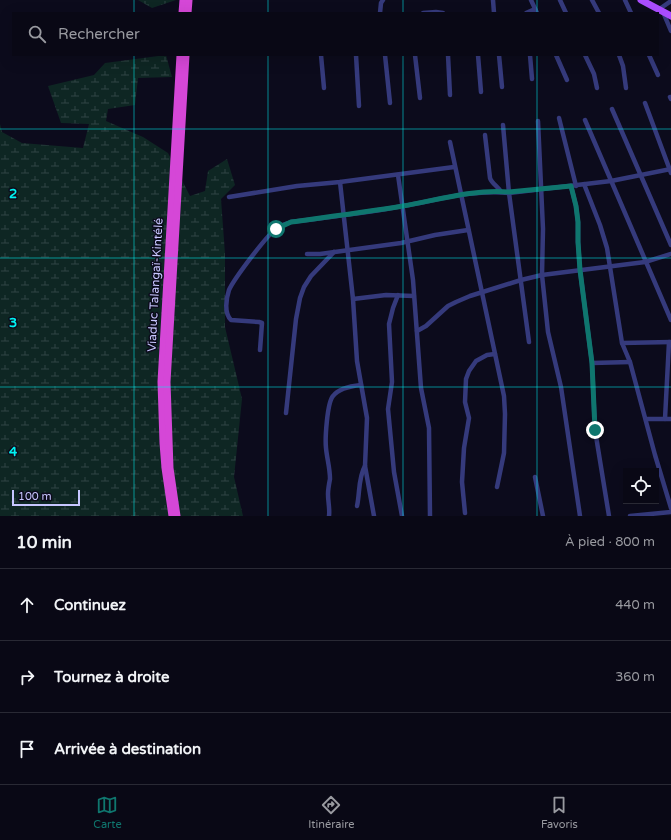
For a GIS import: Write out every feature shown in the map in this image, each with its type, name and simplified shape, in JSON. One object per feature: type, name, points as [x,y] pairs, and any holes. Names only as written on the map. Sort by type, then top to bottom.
[{"type":"highway","points":[[182,12],[183,0]]},
{"type":"highway","points":[[188,12],[189,0]]},
{"type":"highway","name":"Viaduc Talangaï-Kintélé","points":[[172,516],[165,468],[161,382],[180,56]]},
{"type":"highway","name":"Viaduc Talangaï-Kintélé","points":[[177,516],[170,468],[167,382],[186,56]]},
{"type":"main road","points":[[643,0],[671,16]]},
{"type":"street","points":[[380,12],[381,3],[383,0]]},
{"type":"street","points":[[493,0],[494,12]]},
{"type":"street","points":[[531,0],[536,11]]},
{"type":"street","points":[[560,0],[566,12]]},
{"type":"street","points":[[592,0],[598,12]]},
{"type":"street","points":[[625,0],[631,12]]},
{"type":"street","points":[[671,1],[661,11],[671,31]]},
{"type":"street","points":[[322,56],[324,88]]},
{"type":"street","points":[[356,56],[359,106]]},
{"type":"street","points":[[384,56],[390,103]]},
{"type":"street","points":[[415,56],[420,98]]},
{"type":"street","points":[[448,56],[450,95]]},
{"type":"street","points":[[478,56],[480,92]]},
{"type":"street","points":[[499,56],[502,87]]},
{"type":"street","points":[[530,56],[532,79]]},
{"type":"street","points":[[556,56],[567,80]]},
{"type":"street","points":[[585,56],[594,74],[597,88]]},
{"type":"street","points":[[619,56],[623,66],[626,88]]},
{"type":"street","points":[[649,56],[658,75]]},
{"type":"street","points":[[260,350],[262,324],[259,322],[231,320],[227,316],[228,297],[234,282],[259,248],[276,229],[291,222],[404,206],[461,195],[573,186],[670,171],[645,103]]},
{"type":"street","points":[[612,109],[671,245]]},
{"type":"street","points":[[559,118],[576,206],[580,270],[592,363],[595,430],[609,516]]},
{"type":"street","points":[[585,120],[671,320]]},
{"type":"street","points":[[538,121],[543,229],[542,275],[548,332],[561,387],[580,516]]},
{"type":"street","points":[[503,125],[509,192],[529,342]]},
{"type":"street","points":[[485,135],[490,178],[501,192]]},
{"type":"street","points":[[450,142],[454,167],[464,205],[468,230],[504,396],[504,453],[497,487]]},
{"type":"street","points":[[229,197],[297,186],[398,175],[454,167]]},
{"type":"street","points":[[398,175],[404,206],[413,280],[421,388],[429,428],[430,516]]},
{"type":"street","points":[[340,182],[348,250],[357,360],[366,418],[365,466],[374,516]]},
{"type":"street","points":[[584,184],[607,248],[622,344],[630,362],[671,508]]},
{"type":"street","points":[[307,254],[408,242],[435,235],[468,230]]},
{"type":"street","points":[[286,412],[296,319],[300,298],[304,287],[311,276],[334,252]]},
{"type":"street","points":[[417,331],[426,326],[448,306],[463,298],[521,280],[542,275],[645,262],[671,254]]},
{"type":"street","points":[[352,299],[386,295],[414,296]]},
{"type":"street","points":[[398,295],[389,324],[392,382],[388,409],[394,472],[402,516]]},
{"type":"street","points":[[622,344],[670,342],[665,419]]},
{"type":"street","points":[[465,513],[462,482],[464,448],[469,418],[466,402],[466,379],[468,371],[476,361],[487,355],[495,354]]},
{"type":"street","points":[[592,363],[630,362]]},
{"type":"street","points":[[330,516],[328,495],[330,479],[326,447],[328,408],[330,400],[333,396],[350,386],[361,385]]},
{"type":"street","points":[[646,419],[671,419]]},
{"type":"street","points":[[357,506],[362,471],[365,466]]},
{"type":"street","points":[[535,477],[543,516]]},
{"type":"street","points":[[630,516],[671,512]]},
{"type":"green space","points":[[138,0],[176,0],[152,8]]},
{"type":"green space","points":[[166,56],[172,77],[138,78],[135,105],[108,109],[106,121],[143,137],[168,153],[190,196],[205,191],[208,171],[227,159],[235,185],[221,199],[225,254],[225,327],[242,399],[234,477],[243,516],[0,516],[0,124],[2,132],[22,143],[83,148],[89,124],[61,123],[48,86],[94,75],[105,63]]},
{"type":"route","points":[[276,229],[291,222],[404,206],[461,195],[571,186],[578,222],[580,270],[592,363],[595,430]]}]
